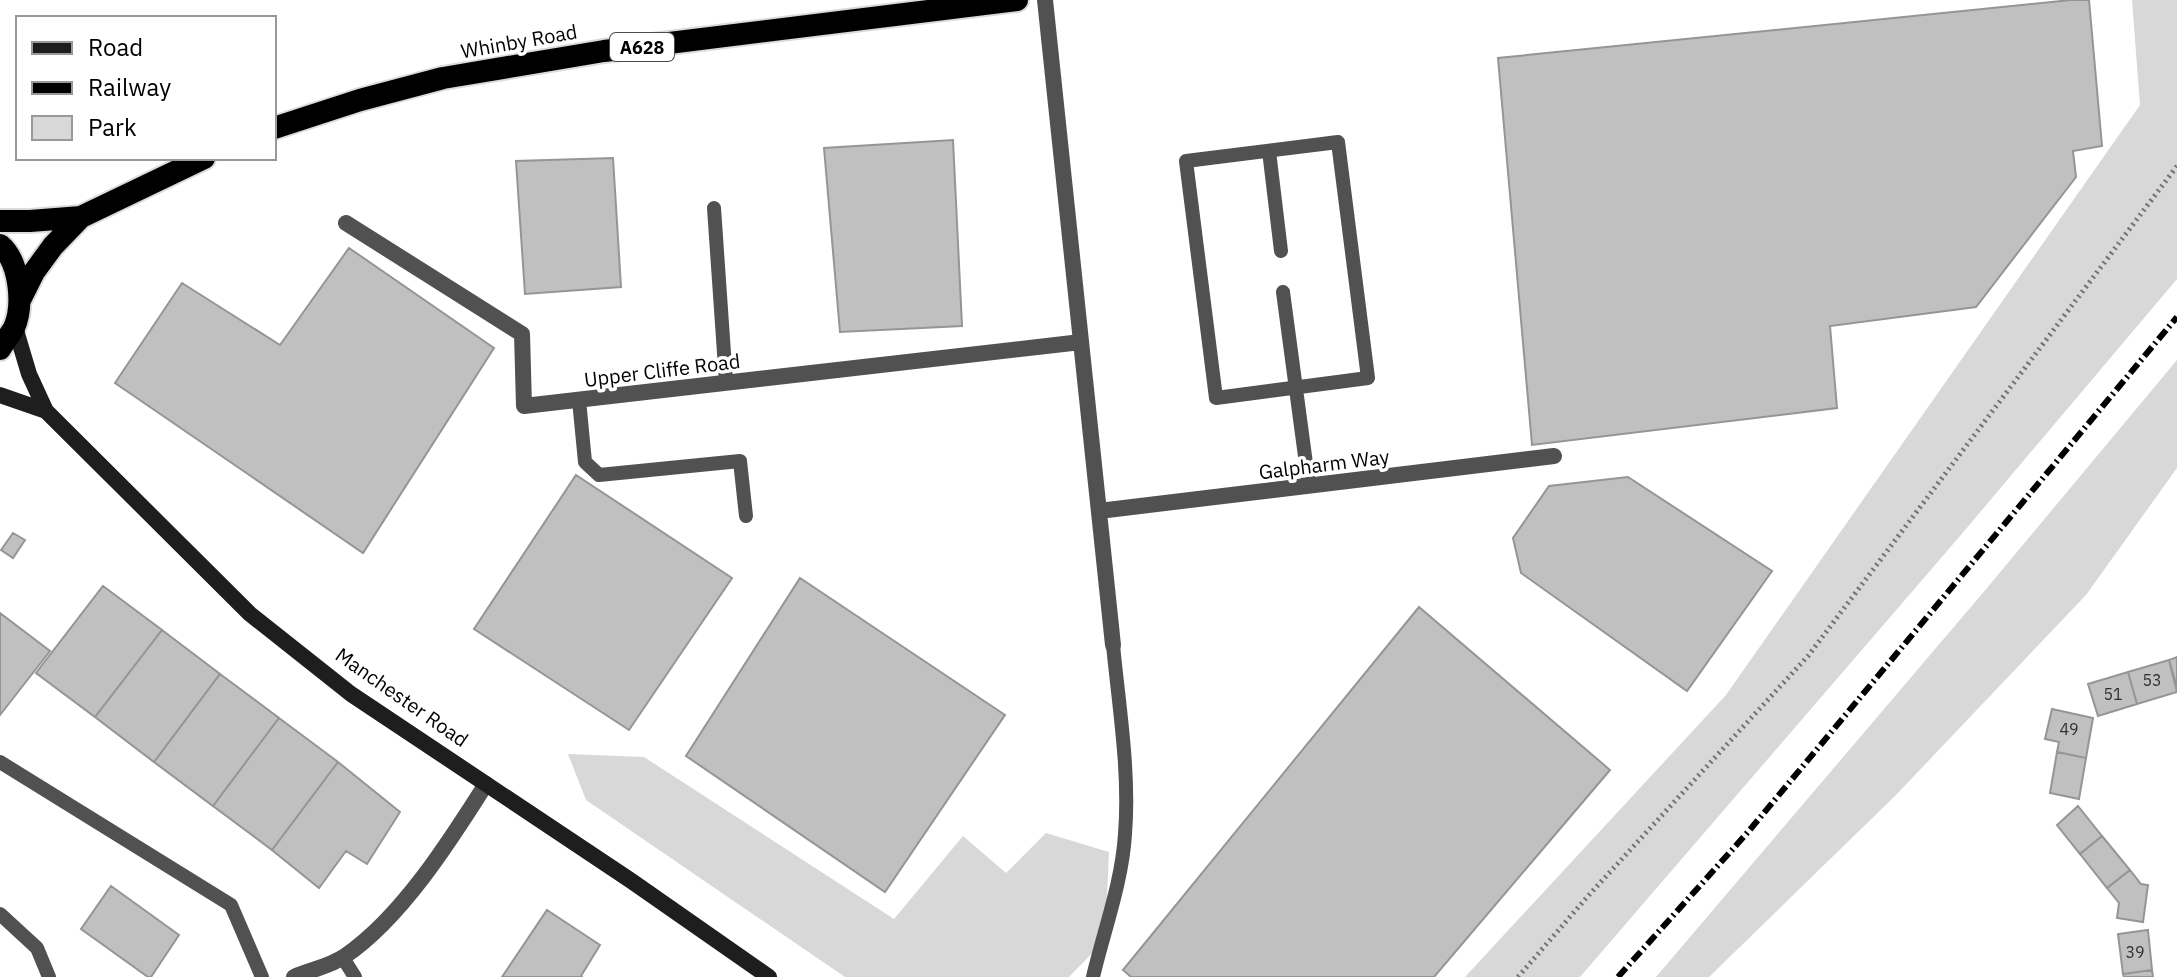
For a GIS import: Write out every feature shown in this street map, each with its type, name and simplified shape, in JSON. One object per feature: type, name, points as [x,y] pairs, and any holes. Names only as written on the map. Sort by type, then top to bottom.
[{"type":"highway","name":"Whinby Road","points":[[276,127],[360,100],[443,78],[604,51],[1017,0]]},
{"type":"highway","points":[[20,300],[34,272],[53,246],[81,217],[200,160]]},
{"type":"highway","points":[[0,221],[81,217]]},
{"type":"highway","name":"Manchester Road","points":[[0,245],[5,249],[18,278],[20,300],[15,327],[0,349]]},
{"type":"main road","name":"Manchester Road","points":[[15,327],[29,374],[46,411],[250,614],[351,694],[769,977]]},
{"type":"main road","name":"Manchester Road","points":[[0,395],[46,411]]},
{"type":"street","points":[[1045,0],[1113,645]]},
{"type":"street","name":"Upper Cliffe Road","points":[[346,223],[522,334],[524,406],[1081,342]]},
{"type":"street","name":"Galpharm Way","points":[[1099,511],[1554,456]]},
{"type":"street","points":[[294,977],[343,958],[383,925],[416,884],[486,784]]},
{"type":"lane","points":[[1338,142],[1368,378],[1296,387],[1216,398],[1186,161],[1338,142]]},
{"type":"lane","points":[[1269,151],[1281,251]]},
{"type":"lane","points":[[714,208],[726,382]]},
{"type":"lane","points":[[1283,292],[1309,486]]},
{"type":"lane","points":[[579,400],[585,462],[599,475],[740,461],[746,516]]},
{"type":"lane","points":[[1093,977],[1121,868],[1125,836],[1127,800],[1113,645]]},
{"type":"lane","points":[[0,762],[231,905],[262,977]]},
{"type":"lane","points":[[0,914],[37,948],[49,977]]},
{"type":"lane","points":[[343,958],[355,977]]},
{"type":"path","points":[[1518,977],[1808,656],[2177,166]]},
{"type":"green space","points":[[2132,0],[2177,0],[2177,279],[1580,977],[1465,977],[1726,695],[2140,105]]},
{"type":"green space","points":[[2177,360],[2177,468],[2086,595],[1895,796],[1709,977],[1656,977],[1987,588]]},
{"type":"green space","points":[[568,754],[644,757],[894,919],[963,836],[1006,873],[1046,833],[1109,852],[1105,940],[1069,977],[845,977],[586,800]]},
{"type":"building","points":[[2089,0],[2102,146],[2073,151],[2076,177],[1976,307],[1830,326],[1837,408],[1532,445],[1498,58]]},
{"type":"building","points":[[953,140],[962,326],[840,332],[824,148]]},
{"type":"building","points":[[613,158],[621,287],[525,294],[516,161]]},
{"type":"building","points":[[349,248],[494,348],[363,553],[115,383],[182,283],[280,345]]},
{"type":"building","points":[[576,475],[732,578],[629,730],[474,629]]},
{"type":"building","points":[[1628,477],[1772,571],[1687,691],[1521,573],[1513,538],[1549,486]]},
{"type":"building","points":[[13,533],[25,540],[13,558],[1,550]]},
{"type":"building","points":[[800,578],[1005,715],[885,892],[686,756]]},
{"type":"building","points":[[103,586],[162,630],[95,717],[36,673]]},
{"type":"building","points":[[1419,607],[1610,770],[1434,977],[1131,977],[1123,970]]},
{"type":"building","points":[[0,613],[50,651],[0,715]]},
{"type":"building","points":[[162,630],[220,674],[154,762],[95,717]]},
{"type":"building","points":[[2177,657],[2177,687],[2169,660]]},
{"type":"building","points":[[2169,660],[2177,692],[2137,704],[2128,672]]},
{"type":"building","points":[[2128,672],[2137,704],[2098,716],[2088,684]]},
{"type":"building","points":[[220,674],[279,718],[213,806],[154,762]]},
{"type":"building","points":[[2052,709],[2093,718],[2086,758],[2057,752],[2059,742],[2045,739]]},
{"type":"building","points":[[279,718],[338,762],[272,850],[213,806]]},
{"type":"building","points":[[2057,752],[2086,758],[2079,799],[2050,793]]},
{"type":"building","points":[[338,762],[400,812],[367,864],[346,851],[319,888],[272,850]]},
{"type":"building","points":[[2078,806],[2102,836],[2080,854],[2057,825]]},
{"type":"building","points":[[2102,836],[2130,870],[2107,888],[2080,854]]},
{"type":"building","points":[[2130,870],[2141,884],[2148,885],[2143,922],[2117,918],[2119,903],[2107,888]]},
{"type":"building","points":[[111,886],[179,935],[151,977],[81,929]]},
{"type":"building","points":[[547,910],[600,945],[582,977],[502,977]]},
{"type":"building","points":[[2148,930],[2152,970],[2123,974],[2118,934]]},
{"type":"building","points":[[2152,970],[2153,977],[2124,977],[2123,974]]},
{"type":"railway","points":[[1618,977],[1748,832],[2177,317]]}]
